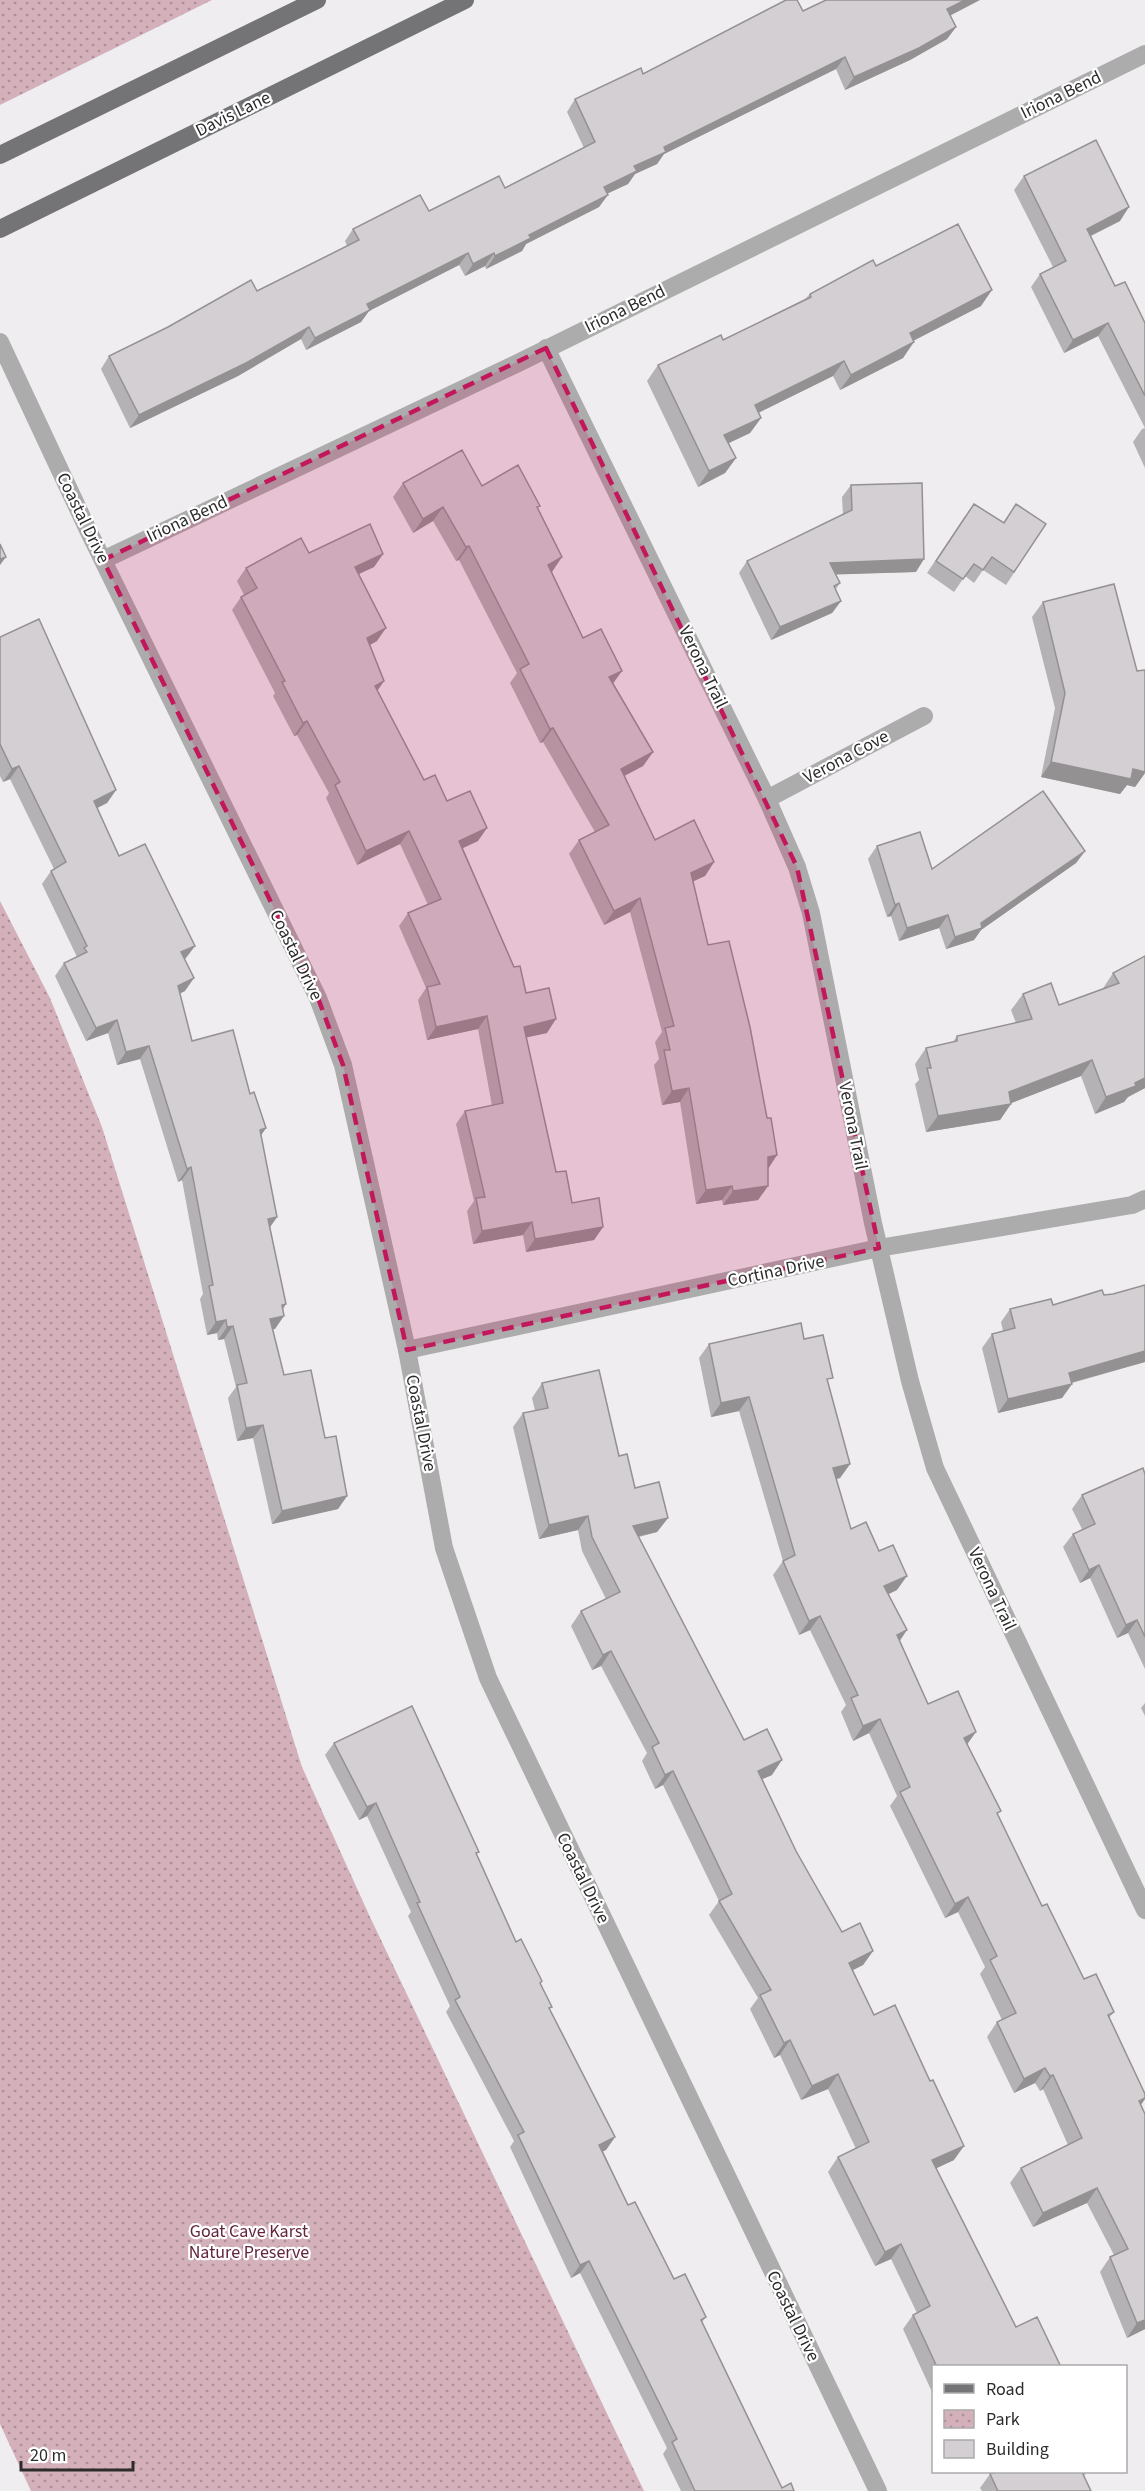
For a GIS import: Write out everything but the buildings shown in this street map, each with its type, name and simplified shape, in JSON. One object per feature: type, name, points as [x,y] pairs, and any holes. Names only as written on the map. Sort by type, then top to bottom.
[{"type":"main road","points":[[0,156],[317,0]]},
{"type":"main road","name":"Davis Lane","points":[[0,229],[465,0]]},
{"type":"street","name":"Iriona Bend","points":[[103,560],[1143,59]]},
{"type":"street","name":"Coastal Drive","points":[[0,342],[103,560],[318,998],[343,1065],[407,1350],[444,1548],[488,1678],[878,2491]]},
{"type":"street","name":"Verona Trail","points":[[546,348],[767,799],[797,867],[811,914],[879,1248],[910,1381],[936,1468],[1145,1910]]},
{"type":"street","name":"Verona Cove","points":[[767,799],[924,716]]},
{"type":"street","name":"Cortina Drive","points":[[407,1350],[879,1248],[1132,1205],[1145,1199]]},
{"type":"highlighted area","points":[[546,348],[797,867],[879,1248],[407,1350],[343,1065],[318,998],[103,560]]},
{"type":"green space","points":[[0,0],[212,0],[0,105]]},
{"type":"green space","name":"Goat Cave Karst Nature Preserve","points":[[0,901],[50,998],[102,1127],[302,1767],[370,1917],[644,2491],[31,2491],[0,2424]]}]
